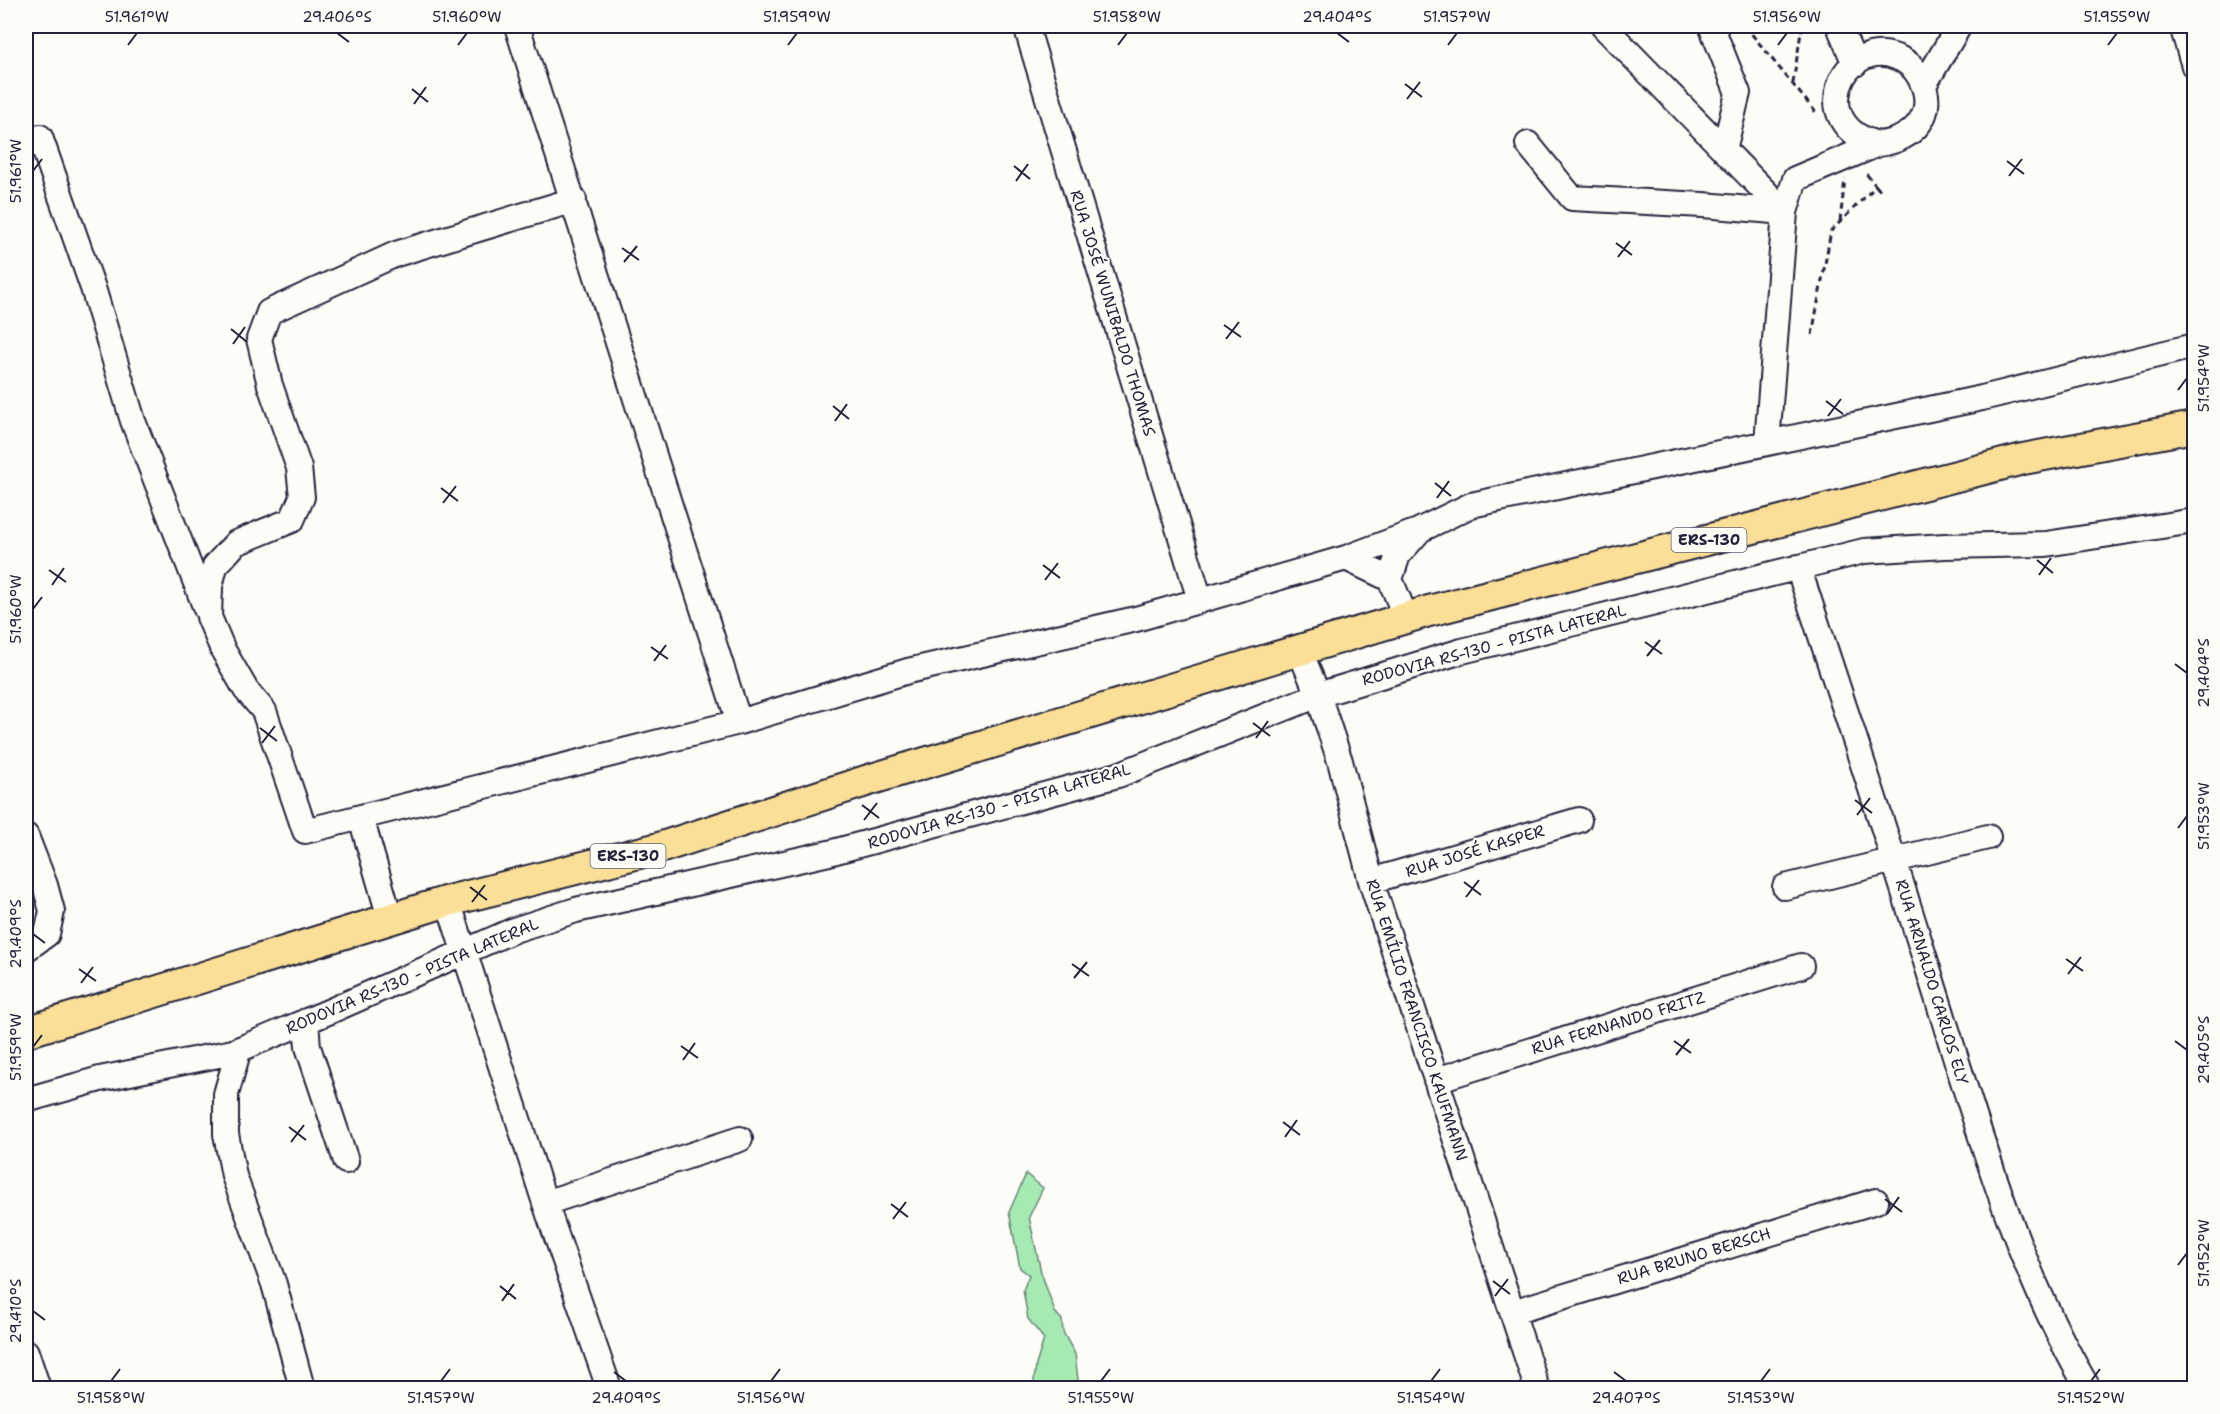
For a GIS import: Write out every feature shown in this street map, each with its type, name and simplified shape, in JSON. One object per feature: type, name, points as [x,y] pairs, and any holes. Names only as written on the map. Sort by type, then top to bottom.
[{"type":"main road","name":"ERS-130","points":[[26,1032],[448,901],[659,848],[872,779],[1406,618],[2023,459],[2194,427]]},
{"type":"street","points":[[517,26],[739,722]]},
{"type":"street","name":"RUA JOSÉ WUNIBALDO THOMAS","points":[[1026,26],[1200,600]]},
{"type":"street","points":[[1603,26],[1785,212]]},
{"type":"street","points":[[1839,26],[1855,63]]},
{"type":"street","points":[[1924,85],[1959,26]]},
{"type":"street","points":[[2182,26],[2194,66]]},
{"type":"street","points":[[1712,28],[1738,93],[1724,150]]},
{"type":"street","points":[[1767,443],[1785,212],[1795,179],[1878,144],[1893,143],[1906,137],[1917,127],[1924,114],[1927,100],[1924,85],[1912,67],[1907,62],[1893,56],[1878,54],[1855,63],[1842,78],[1837,92],[1837,107],[1842,121],[1851,132],[1864,140],[1878,144]]},
{"type":"street","points":[[40,137],[93,288],[134,421],[209,617],[246,690],[264,711],[305,831],[739,722],[908,671],[1136,619],[1346,558],[1420,530],[1471,505],[1982,398],[2194,346]]},
{"type":"street","points":[[1528,144],[1572,198],[1785,212]]},
{"type":"street","points":[[209,617],[210,587],[215,566],[236,543],[292,520],[302,497],[299,468],[270,385],[259,339],[269,312],[396,254],[574,200]]},
{"type":"street","name":"RODOVIA RS-130 - PISTA LATERAL","points":[[26,1100],[100,1079],[238,1049],[514,930],[576,910],[829,853],[1118,775],[1318,695],[1462,651],[1864,551],[1945,546],[2046,544],[2194,521]]},
{"type":"street","points":[[1406,618],[1390,579],[1398,555],[1420,530]]},
{"type":"street","points":[[1346,558],[1390,579]]},
{"type":"street","name":"RUA ARNALDO CARLOS ELY","points":[[1798,567],[1985,1148],[2036,1286],[2088,1389]]},
{"type":"street","name":"RUA EMÍLIO FRANCISCO KAUFMANN","points":[[1300,651],[1318,695],[1340,761],[1371,881],[1537,1389]]},
{"type":"street","points":[[361,818],[390,918]]},
{"type":"street","name":"RUA JOSÉ KASPER","points":[[1371,881],[1579,820]]},
{"type":"street","points":[[26,836],[45,885],[52,911],[47,934],[26,949]]},
{"type":"street","points":[[1785,887],[1988,837]]},
{"type":"street","points":[[448,901],[545,1203],[609,1389]]},
{"type":"street","name":"RUA FERNANDO FRITZ","points":[[1436,1080],[1801,966]]},
{"type":"street","points":[[306,1021],[308,1047],[346,1161]]},
{"type":"street","points":[[238,1049],[226,1094],[225,1134],[234,1176],[274,1284],[302,1389]]},
{"type":"street","points":[[545,1203],[740,1139]]},
{"type":"street","name":"RUA BRUNO BERSCH","points":[[1513,1312],[1876,1201]]},
{"type":"street","points":[[26,1352],[38,1389]]},
{"type":"path","points":[[1793,84],[1802,26]]},
{"type":"path","points":[[1840,222],[1848,157]]},
{"type":"path","points":[[1876,186],[1882,193]]},
{"type":"green space","points":[[1026,1174],[1043,1188],[1029,1217],[1041,1272],[1055,1312],[1062,1320],[1063,1332],[1075,1354],[1079,1388],[1033,1388],[1036,1365],[1044,1339],[1028,1319],[1023,1290],[1029,1275],[1020,1268],[1009,1212]]}]
